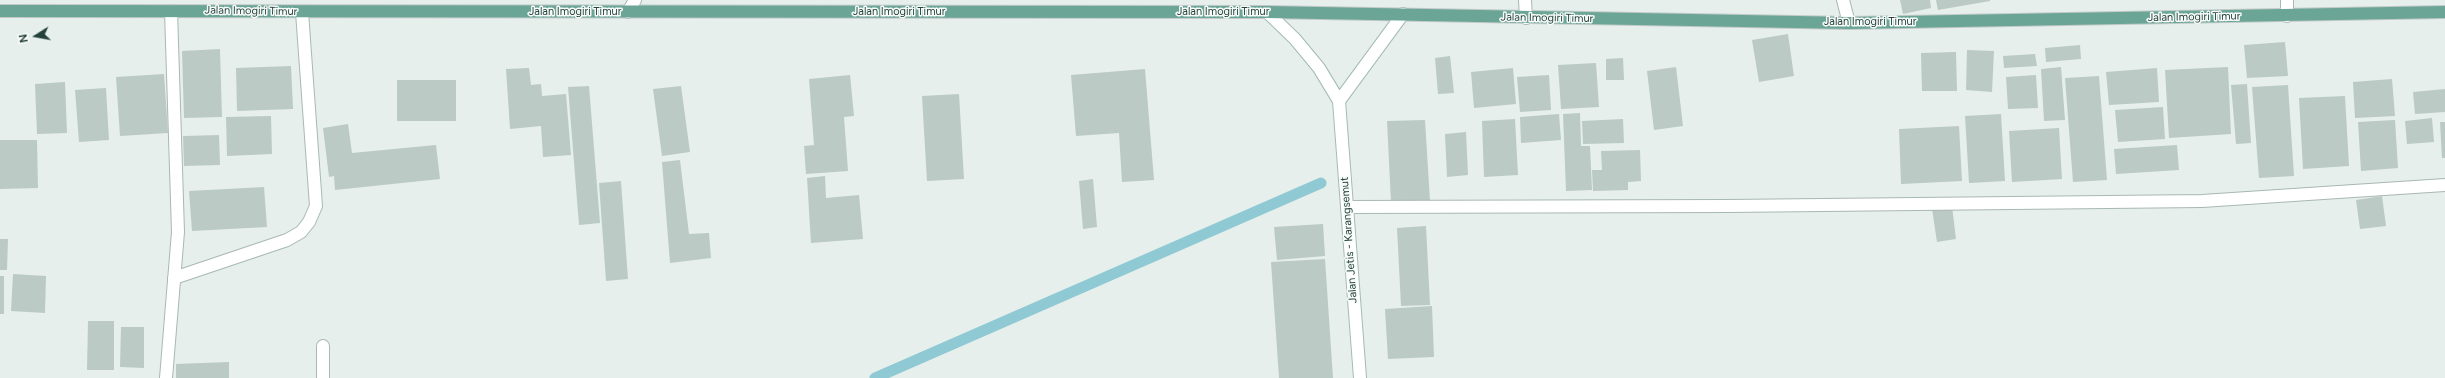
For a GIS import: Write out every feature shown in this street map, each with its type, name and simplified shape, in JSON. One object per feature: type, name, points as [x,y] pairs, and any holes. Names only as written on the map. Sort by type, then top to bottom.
[{"type":"main road","name":"Jalan Imogiri Timur","points":[[0,10],[302,12],[1267,12],[1849,23],[2445,12]]},
{"type":"street","points":[[628,12],[634,0]]},
{"type":"street","points":[[1525,0],[1526,18]]},
{"type":"street","points":[[1843,0],[1849,23]]},
{"type":"street","points":[[2287,0],[2287,16]]},
{"type":"street","points":[[166,378],[178,232],[171,10]]},
{"type":"street","points":[[174,278],[287,240],[301,232],[309,222],[316,206],[302,12]]},
{"type":"street","points":[[1267,12],[1294,39],[1319,68],[1339,101],[1403,14]]},
{"type":"street","name":"Jalan Jetis - Karangsemut","points":[[1339,101],[1360,378]]},
{"type":"street","points":[[1347,207],[2202,201],[2445,185]]},
{"type":"street","points":[[323,346],[323,378]]},
{"type":"building","points":[[1900,0],[1930,0],[1931,8],[1903,14]]},
{"type":"building","points":[[1936,0],[1990,0],[1990,1],[1938,10]]},
{"type":"building","points":[[1788,34],[1794,76],[1759,82],[1752,40]]},
{"type":"building","points":[[2285,42],[2288,76],[2247,78],[2244,45]]},
{"type":"building","points":[[2080,45],[2081,59],[2046,62],[2045,48]]},
{"type":"building","points":[[220,49],[222,117],[184,118],[182,51]]},
{"type":"building","points":[[1967,50],[1994,51],[1992,92],[1966,90]]},
{"type":"building","points":[[1956,52],[1957,91],[1922,91],[1921,53]]},
{"type":"building","points":[[2035,54],[2037,66],[2004,68],[2003,56]]},
{"type":"building","points":[[1450,56],[1454,93],[1438,94],[1435,58]]},
{"type":"building","points":[[1623,58],[1624,80],[1606,80],[1606,59]]},
{"type":"building","points":[[1596,63],[1599,107],[1561,109],[1558,65]]},
{"type":"building","points":[[291,66],[293,109],[237,111],[236,68]]},
{"type":"building","points":[[1676,67],[1683,126],[1654,130],[1647,71]]},
{"type":"building","points":[[2061,67],[2065,120],[2044,121],[2041,69]]},
{"type":"building","points":[[2228,67],[2231,134],[2169,138],[2165,70]]},
{"type":"building","points":[[529,68],[531,85],[541,84],[542,96],[566,94],[571,155],[543,157],[541,126],[510,129],[506,69]]},
{"type":"building","points":[[1513,68],[1516,104],[1474,108],[1471,72]]},
{"type":"building","points":[[2157,68],[2159,102],[2109,105],[2106,72]]},
{"type":"building","points":[[1145,69],[1154,180],[1122,182],[1119,133],[1076,136],[1071,75]]},
{"type":"building","points":[[164,74],[168,133],[120,136],[116,77]]},
{"type":"building","points":[[850,75],[854,116],[844,117],[848,171],[806,174],[804,146],[814,145],[809,79]]},
{"type":"building","points":[[1549,75],[1551,110],[1520,112],[1517,77]]},
{"type":"building","points":[[2036,75],[2038,108],[2008,109],[2006,77]]},
{"type":"building","points":[[2099,76],[2107,180],[2073,182],[2065,78]]},
{"type":"building","points":[[2392,79],[2395,116],[2355,118],[2353,82]]},
{"type":"building","points":[[397,80],[456,80],[456,121],[397,121]]},
{"type":"building","points":[[65,82],[67,133],[37,134],[35,84]]},
{"type":"building","points":[[2247,84],[2251,143],[2236,144],[2231,85]]},
{"type":"building","points":[[2288,85],[2294,176],[2259,178],[2252,87]]},
{"type":"building","points":[[589,86],[600,223],[579,225],[568,87]]},
{"type":"building","points":[[681,86],[690,152],[662,156],[653,89]]},
{"type":"building","points":[[106,88],[109,140],[79,142],[75,90]]},
{"type":"building","points":[[2445,89],[2445,112],[2415,114],[2413,92]]},
{"type":"building","points":[[959,94],[964,179],[927,181],[922,96]]},
{"type":"building","points":[[2345,96],[2349,166],[2303,169],[2299,98]]},
{"type":"building","points":[[2163,107],[2165,139],[2118,142],[2115,110]]},
{"type":"building","points":[[1580,113],[1581,146],[1590,146],[1592,190],[1566,191],[1563,114]]},
{"type":"building","points":[[1559,114],[1561,140],[1521,143],[1520,117]]},
{"type":"building","points":[[2001,114],[2005,181],[1969,183],[1965,116]]},
{"type":"building","points":[[271,116],[272,154],[227,156],[226,117]]},
{"type":"building","points":[[2432,118],[2434,142],[2407,144],[2405,121]]},
{"type":"building","points":[[1515,119],[1518,175],[1484,177],[1482,121]]},
{"type":"building","points":[[1623,119],[1624,143],[1583,144],[1582,121]]},
{"type":"building","points":[[1425,120],[1430,201],[1391,202],[1387,121]]},
{"type":"building","points":[[2395,120],[2398,168],[2361,171],[2358,122]]},
{"type":"building","points":[[2440,122],[2445,122],[2445,158],[2442,158]]},
{"type":"building","points":[[348,124],[352,153],[436,145],[440,179],[335,190],[334,176],[329,177],[323,128]]},
{"type":"building","points":[[1959,126],[1962,181],[1901,184],[1899,129]]},
{"type":"building","points":[[2059,128],[2062,179],[2012,182],[2009,131]]},
{"type":"building","points":[[1466,132],[1468,175],[1447,177],[1445,134]]},
{"type":"building","points":[[219,135],[220,165],[184,166],[183,136]]},
{"type":"building","points":[[0,140],[37,140],[38,188],[0,189]]},
{"type":"building","points":[[2177,145],[2179,170],[2116,174],[2114,149]]},
{"type":"building","points":[[1640,150],[1641,181],[1628,182],[1628,190],[1593,191],[1592,170],[1602,170],[1601,151]]},
{"type":"building","points":[[680,160],[689,234],[709,233],[711,258],[670,263],[662,162]]},
{"type":"building","points":[[825,176],[826,198],[859,195],[863,239],[811,243],[807,178]]},
{"type":"building","points":[[1093,179],[1097,227],[1083,229],[1079,181]]},
{"type":"building","points":[[621,181],[628,279],[606,281],[599,183]]},
{"type":"building","points":[[264,187],[267,227],[192,231],[189,191]]},
{"type":"building","points":[[2382,196],[2386,226],[2360,229],[2356,200]]},
{"type":"building","points":[[1952,206],[1956,239],[1937,242],[1932,209]]},
{"type":"building","points":[[1323,224],[1325,256],[1277,260],[1274,227]]},
{"type":"building","points":[[1426,226],[1430,305],[1401,306],[1397,228]]},
{"type":"building","points":[[0,239],[8,239],[7,270],[0,270]]},
{"type":"building","points":[[1325,259],[1333,378],[1279,378],[1271,262]]},
{"type":"building","points":[[13,274],[46,276],[45,313],[11,311]]},
{"type":"building","points":[[0,276],[4,276],[4,314],[0,314]]},
{"type":"building","points":[[1432,306],[1434,357],[1388,359],[1385,309]]},
{"type":"building","points":[[88,321],[114,321],[114,370],[87,370]]},
{"type":"building","points":[[121,327],[144,327],[144,368],[120,367]]},
{"type":"building","points":[[229,362],[229,378],[176,378],[176,364]]},
{"type":"waterway","points":[[875,378],[1321,183]]}]
